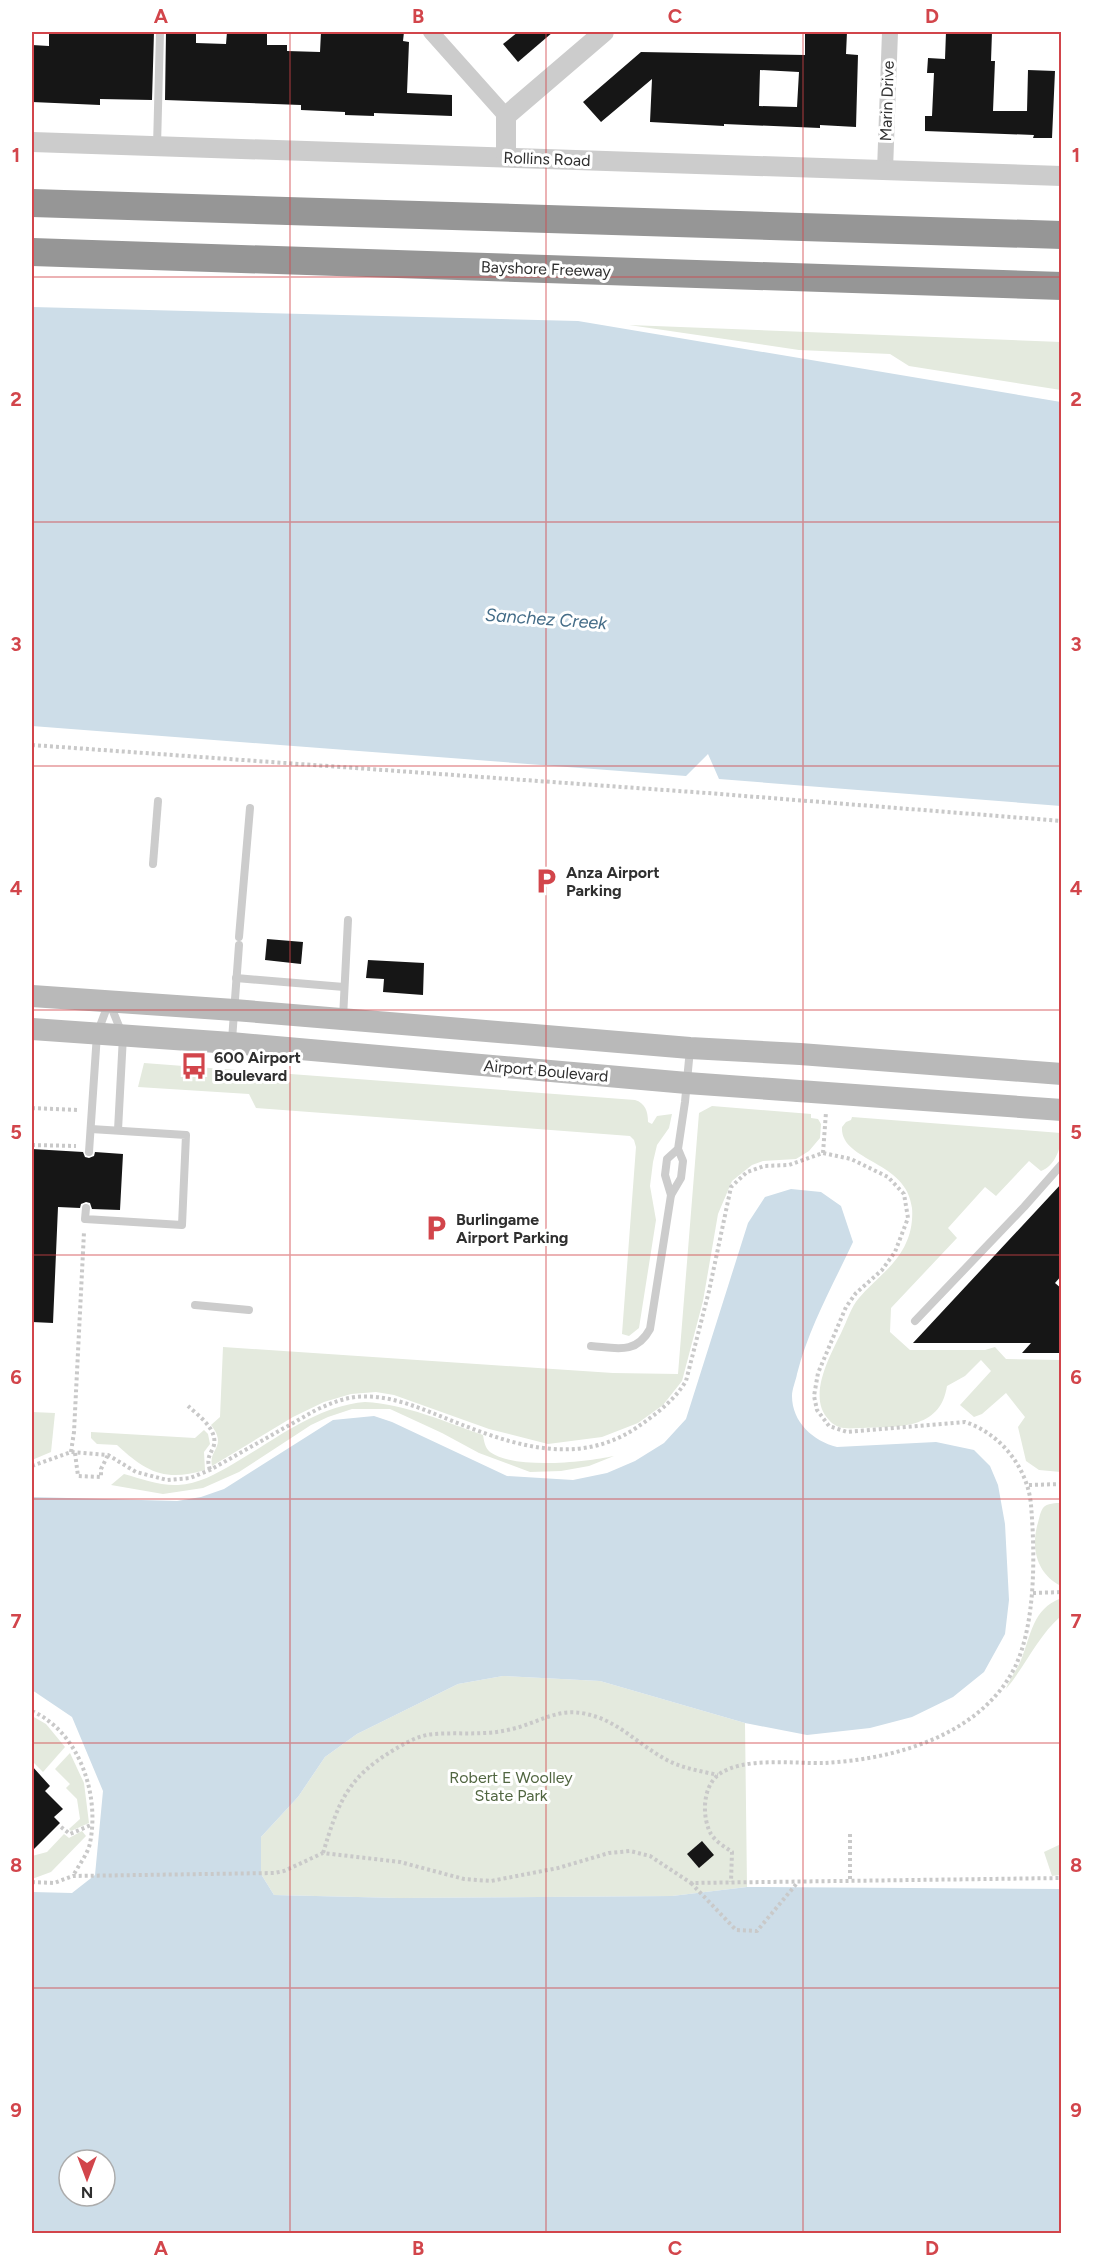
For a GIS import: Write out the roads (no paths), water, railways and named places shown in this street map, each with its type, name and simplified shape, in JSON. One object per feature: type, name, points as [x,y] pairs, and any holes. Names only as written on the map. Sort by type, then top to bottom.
[{"type":"highway","points":[[32,202],[1062,236]]},
{"type":"highway","name":"Bayshore Freeway","points":[[32,252],[1062,286]]},
{"type":"main road","points":[[32,996],[234,1010],[690,1048],[1062,1074]]},
{"type":"main road","points":[[341,1053],[343,1019]]},
{"type":"main road","name":"Airport Boulevard","points":[[32,1029],[231,1043],[687,1083],[1062,1110]]},
{"type":"main road","points":[[490,1066],[495,1031]]},
{"type":"main road","points":[[795,1091],[800,1054]]},
{"type":"street","points":[[431,32],[506,116],[506,157]]},
{"type":"street","points":[[506,116],[604,32]]},
{"type":"street","name":"Marin Drive","points":[[885,170],[890,32]]},
{"type":"street","name":"Rollins Road","points":[[32,142],[1062,176]]},
{"type":"lane","points":[[157,146],[160,32]]},
{"type":"lane","points":[[153,864],[158,801]]},
{"type":"lane","points":[[231,1043],[250,808]]},
{"type":"lane","points":[[343,1019],[348,920]]},
{"type":"lane","points":[[236,978],[344,987]]},
{"type":"lane","points":[[89,1152],[97,1034],[109,1002]]},
{"type":"lane","points":[[109,1002],[123,1036],[118,1130]]},
{"type":"lane","points":[[591,1346],[631,1348],[644,1339],[650,1329],[671,1195],[681,1178],[683,1161],[678,1149],[690,1048]]},
{"type":"lane","points":[[86,1208],[85,1220],[182,1225],[186,1135],[91,1129]]},
{"type":"lane","points":[[671,1195],[665,1174],[667,1159],[678,1149]]},
{"type":"lane","points":[[915,1321],[1062,1164]]},
{"type":"lane","points":[[195,1305],[249,1310]]},
{"type":"water","name":"Sanchez Creek","points":[[32,307],[578,321],[1061,402],[1061,806],[719,779],[708,754],[686,776],[32,726]]},
{"type":"water","points":[[791,1189],[821,1192],[841,1206],[853,1242],[815,1323],[793,1388],[793,1405],[800,1422],[806,1429],[820,1440],[837,1447],[936,1442],[974,1450],[990,1466],[998,1485],[1005,1524],[1009,1600],[1005,1634],[984,1672],[953,1697],[912,1717],[870,1728],[807,1735],[745,1723],[600,1681],[503,1676],[458,1684],[357,1734],[325,1757],[298,1797],[261,1837],[261,1874],[274,1895],[399,1898],[672,1896],[747,1887],[1061,1889],[1061,2233],[32,2233],[32,1892],[72,1893],[95,1875],[103,1791],[72,1717],[32,1690],[32,1497],[177,1501],[201,1497],[224,1489],[333,1420],[374,1416],[392,1422],[507,1476],[573,1480],[607,1473],[635,1461],[664,1443],[686,1419],[748,1223],[765,1197]]},
{"type":"place","name":"Anza Airport Parking","points":[[546,881]]},
{"type":"place","name":"600 Airport Boulevard","points":[[194,1066]]},
{"type":"place","name":"Burlingame Airport Parking","points":[[436,1228]]},
{"type":"park label","name":"Robert E Woolley State Park","points":[[511,1786]]}]
